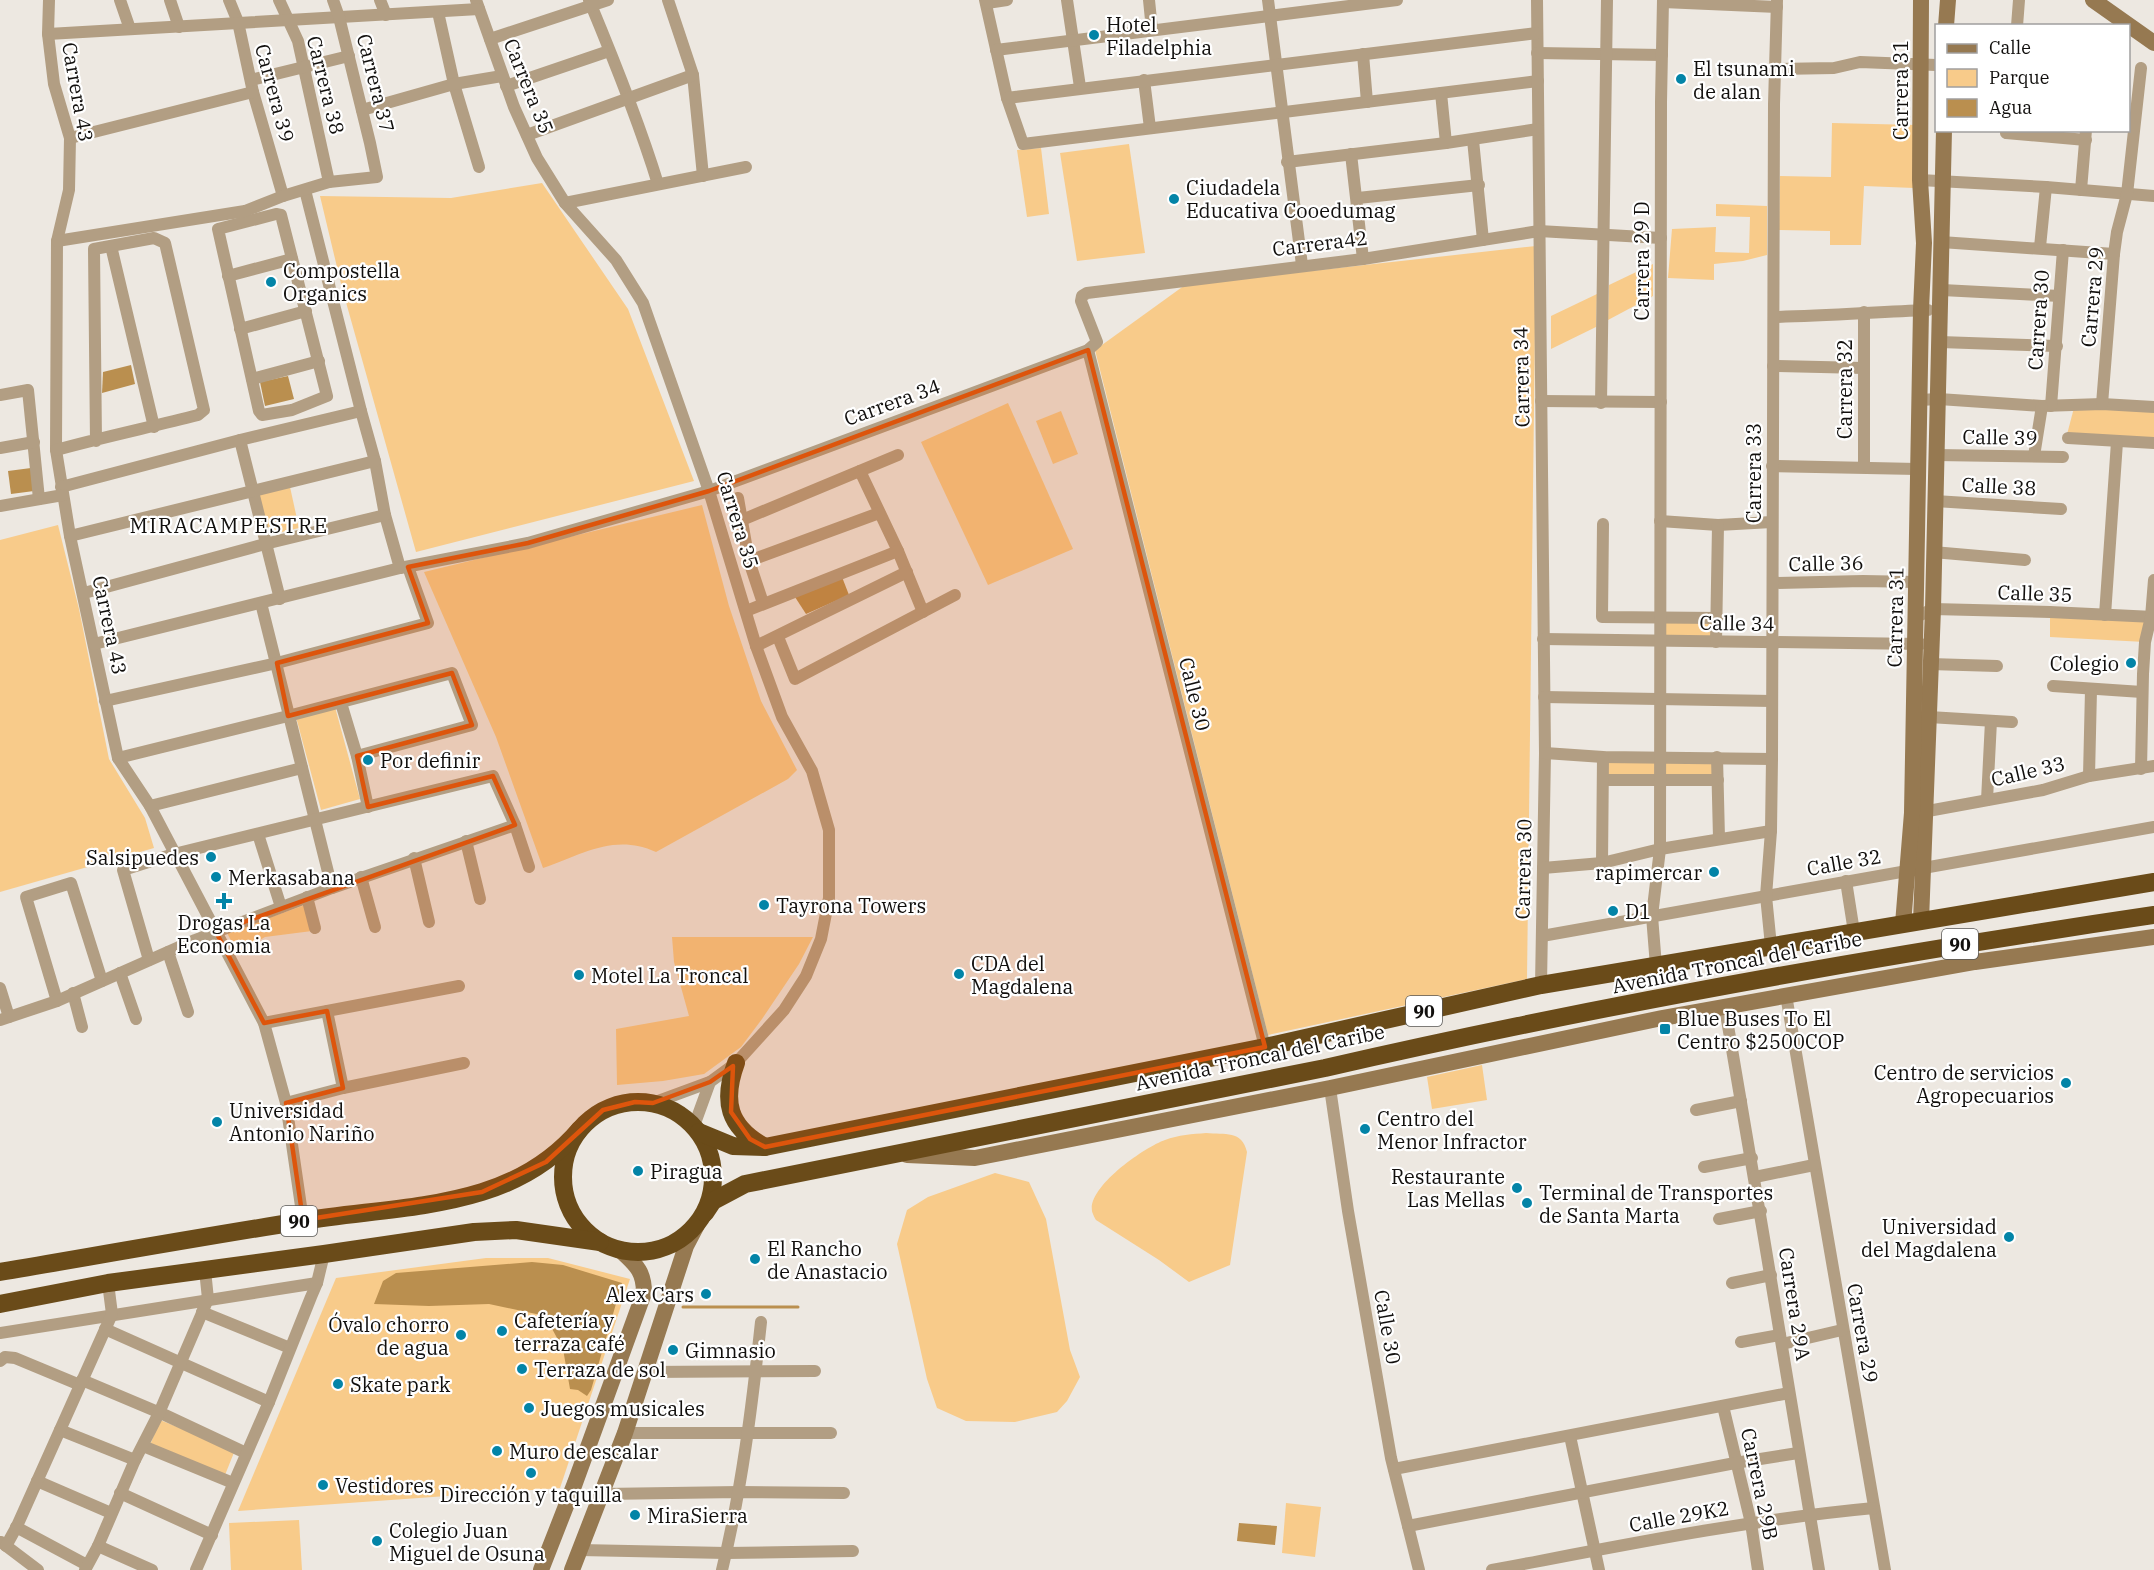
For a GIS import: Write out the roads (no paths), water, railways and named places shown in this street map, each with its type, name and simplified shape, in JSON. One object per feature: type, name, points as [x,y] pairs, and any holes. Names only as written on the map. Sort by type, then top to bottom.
[{"type":"highway","name":"Avenida Troncal del Caribe","points":[[696,1129],[733,1146],[765,1147],[1265,1047],[1541,985],[2154,882]]},
{"type":"highway","name":"Avenida Troncal del Caribe","points":[[701,1219],[713,1201],[746,1184],[1326,1068],[1415,1047],[1766,978],[1971,942],[2154,915]]},
{"type":"highway","points":[[736,1063],[728,1095],[731,1112],[738,1127],[750,1139],[765,1147]]},
{"type":"highway","points":[[652,1103],[682,1115],[696,1129],[706,1145],[714,1172],[710,1200],[701,1219],[681,1239],[649,1252],[621,1251],[586,1233],[576,1220],[563,1190],[564,1158],[570,1142],[580,1129],[603,1110],[618,1104],[652,1103]]},
{"type":"highway","name":"90","points":[[0,1272],[303,1220],[443,1201],[482,1192],[516,1179],[546,1162],[564,1148],[580,1129]]},
{"type":"highway","name":"90","points":[[0,1304],[108,1283],[474,1232],[516,1230],[600,1242]]},
{"type":"street","name":"Carrera 43","points":[[49,0],[48,34],[54,84],[70,138],[69,190],[57,241],[56,450],[70,536],[118,758],[150,807],[174,854],[189,877],[264,1023],[286,1103],[303,1220]]},
{"type":"street","points":[[120,0],[130,29]]},
{"type":"street","points":[[170,0],[179,27]]},
{"type":"street","name":"Carrera 39","points":[[229,0],[238,22],[252,86],[283,196]]},
{"type":"street","name":"Carrera 38","points":[[279,0],[298,41],[329,182]]},
{"type":"street","name":"Carrera 37","points":[[329,182],[377,177],[349,56],[333,0]]},
{"type":"street","points":[[381,0],[386,15]]},
{"type":"street","points":[[490,39],[590,3],[608,0]]},
{"type":"street","points":[[668,0],[693,75],[703,176]]},
{"type":"street","points":[[1007,0],[986,2],[1007,98],[1023,144],[1538,81]]},
{"type":"street","points":[[1067,0],[1080,87]]},
{"type":"street","points":[[1149,0],[1152,30]]},
{"type":"street","points":[[1268,0],[1302,265]]},
{"type":"street","points":[[996,50],[1397,0]]},
{"type":"street","name":"Carrera 34","points":[[1537,0],[1545,753]]},
{"type":"street","points":[[1601,403],[1607,0]]},
{"type":"street","name":"Carrera 31","points":[[1918,813],[1929,717],[1930,663],[1916,617],[1917,469],[1924,243],[1920,180],[1929,65],[1922,0]]},
{"type":"street","points":[[1946,24],[1948,0]]},
{"type":"street","points":[[2017,24],[2019,0]]},
{"type":"street","points":[[2093,0],[2127,24]]},
{"type":"street","points":[[1663,1],[1777,3]]},
{"type":"street","name":"Carrera 29 D","points":[[1656,966],[1652,916],[1660,849],[1663,1]]},
{"type":"street","points":[[590,3],[641,129],[658,184]]},
{"type":"street","name":"Carrera 33","points":[[1772,946],[1766,896],[1771,831],[1772,759],[1772,466],[1777,3]]},
{"type":"street","points":[[48,34],[438,12],[453,5],[478,5]]},
{"type":"street","name":"Carrera 35","points":[[478,5],[504,81],[537,158],[565,203],[616,260],[643,303],[709,491],[756,646],[782,717],[812,771],[829,830],[829,898],[821,939],[806,976],[784,1010],[736,1063],[710,1082],[652,1103]]},
{"type":"street","points":[[438,12],[454,84],[479,167]]},
{"type":"street","points":[[2130,26],[2154,43]]},
{"type":"street","points":[[1007,98],[1080,87],[1537,33]]},
{"type":"street","points":[[362,110],[454,84],[504,81],[609,51]]},
{"type":"street","points":[[1538,53],[1662,55]]},
{"type":"street","points":[[1363,54],[1367,102]]},
{"type":"street","points":[[70,138],[252,86],[303,67],[349,56]]},
{"type":"street","points":[[1775,69],[1834,68],[1860,62],[1929,65]]},
{"type":"street","name":"Carrera 29","points":[[2102,404],[2114,254],[2127,194],[2141,68]]},
{"type":"street","points":[[527,135],[693,75]]},
{"type":"street","points":[[1144,80],[1149,128]]},
{"type":"street","points":[[1441,93],[1446,143]]},
{"type":"street","points":[[1287,162],[1473,140],[1538,129]]},
{"type":"street","name":"Carrera 31","points":[[1912,923],[1916,869],[1923,644],[1933,609],[1944,132]]},
{"type":"street","points":[[2006,132],[2086,135],[2081,190]]},
{"type":"street","points":[[1473,140],[1483,240]]},
{"type":"street","points":[[1352,154],[1363,259]]},
{"type":"street","points":[[565,203],[746,167]]},
{"type":"street","points":[[1920,180],[2154,196]]},
{"type":"street","points":[[57,241],[245,211],[329,182]]},
{"type":"street","points":[[1358,198],[1479,185]]},
{"type":"street","name":"Carrera 30","points":[[2034,456],[2047,406],[2056,346],[2063,250],[2040,247],[2046,187]]},
{"type":"street","points":[[105,701],[277,663],[428,623],[385,515],[375,461],[305,190]]},
{"type":"street","points":[[279,214],[292,260],[319,361],[326,398],[291,410],[260,414],[219,227],[279,214]]},
{"type":"street","name":"Carrera42","points":[[1088,350],[1097,342],[1081,301],[1087,293],[1363,259],[1539,231],[1661,238]]},
{"type":"street","points":[[56,450],[96,441],[154,427],[198,415],[204,410],[165,243],[154,238],[94,249],[96,441]]},
{"type":"street","points":[[1941,242],[2040,247]]},
{"type":"street","points":[[111,246],[154,427]]},
{"type":"street","points":[[2063,250],[2114,254]]},
{"type":"street","points":[[228,276],[292,260]]},
{"type":"street","points":[[1942,290],[2059,296]]},
{"type":"street","points":[[1774,317],[1941,309]]},
{"type":"street","points":[[240,329],[306,311]]},
{"type":"street","name":"Carrera 32","points":[[1863,466],[1864,312]]},
{"type":"street","points":[[1940,342],[2056,346]]},
{"type":"street","name":"Carrera 34","points":[[94,644],[404,567],[528,543],[709,491],[1088,350]]},
{"type":"street","name":"Calle 30","points":[[1088,350],[1265,1047]]},
{"type":"street","points":[[252,379],[319,361]]},
{"type":"street","points":[[1773,366],[1863,368]]},
{"type":"street","points":[[0,395],[28,390],[39,499]]},
{"type":"street","points":[[1919,400],[1939,399],[2047,406],[2102,404],[2154,407]]},
{"type":"street","points":[[1541,401],[1661,402]]},
{"type":"street","points":[[291,410],[296,427]]},
{"type":"street","points":[[4,506],[39,499],[240,440],[361,411]]},
{"type":"street","points":[[2068,438],[2154,444]]},
{"type":"street","points":[[240,440],[280,599]]},
{"type":"street","points":[[0,448],[34,442]]},
{"type":"street","points":[[2105,615],[2117,442]]},
{"type":"street","points":[[742,520],[898,455]]},
{"type":"street","name":"Calle 39","points":[[1936,455],[2063,458]]},
{"type":"street","points":[[70,536],[375,461]]},
{"type":"street","points":[[1772,466],[1863,466],[1917,469]]},
{"type":"street","points":[[860,471],[898,551],[923,612]]},
{"type":"street","points":[[738,498],[749,561],[763,603]]},
{"type":"street","name":"Calle 38","points":[[1935,501],[2061,509]]},
{"type":"street","points":[[749,561],[879,513]]},
{"type":"street","points":[[84,593],[265,544],[385,515]]},
{"type":"street","points":[[1660,521],[1718,525],[1772,522]]},
{"type":"street","points":[[1603,524],[1602,617],[1718,618]]},
{"type":"street","points":[[1716,642],[1718,525]]},
{"type":"street","points":[[746,611],[898,551]]},
{"type":"street","points":[[1933,552],[2025,560]]},
{"type":"street","points":[[756,646],[907,572]]},
{"type":"street","points":[[2148,768],[2142,692],[2149,675],[2145,642],[2153,617],[2154,580]]},
{"type":"street","name":"Calle 36","points":[[1773,583],[1917,582]]},
{"type":"street","points":[[778,637],[795,679],[955,595]]},
{"type":"street","points":[[261,603],[332,888]]},
{"type":"street","name":"Calle 35","points":[[1916,617],[1933,609],[2153,617]]},
{"type":"street","name":"Calle 34","points":[[1543,639],[1923,644]]},
{"type":"street","points":[[1930,663],[1998,666]]},
{"type":"street","points":[[118,758],[452,673],[472,725],[357,756]]},
{"type":"street","points":[[2052,686],[2142,692]]},
{"type":"street","points":[[2089,776],[2091,690]]},
{"type":"street","points":[[1544,697],[1772,701]]},
{"type":"street","points":[[341,703],[357,756],[368,807]]},
{"type":"street","points":[[1929,717],[2012,722]]},
{"type":"street","points":[[1987,801],[1991,721]]},
{"type":"street","points":[[1545,753],[1603,757],[1772,759]]},
{"type":"street","name":"Carrera 30","points":[[1541,985],[1545,753]]},
{"type":"street","points":[[1602,863],[1603,757]]},
{"type":"street","points":[[1717,757],[1719,838]]},
{"type":"street","points":[[150,807],[302,768]]},
{"type":"street","name":"Calle 33","points":[[1918,813],[2043,790],[2089,776],[2148,768]]},
{"type":"street","points":[[149,960],[123,870],[174,854],[493,776],[515,825],[529,867]]},
{"type":"street","points":[[1604,780],[1718,780]]},
{"type":"street","points":[[0,988],[4,1019],[57,1001],[168,952],[306,897],[515,825]]},
{"type":"street","name":"Calle 32","points":[[1542,936],[2154,827]]},
{"type":"street","points":[[1543,868],[1602,863],[1660,849],[1771,831]]},
{"type":"street","points":[[258,834],[281,907]]},
{"type":"street","points":[[466,841],[480,899]]},
{"type":"street","points":[[414,858],[429,922]]},
{"type":"street","points":[[362,877],[375,927]]},
{"type":"street","points":[[1846,881],[1854,932]]},
{"type":"street","points":[[57,1001],[26,897],[71,884],[102,981]]},
{"type":"street","points":[[306,897],[315,928]]},
{"type":"street","points":[[895,1155],[975,1158],[1330,1088],[1662,1018],[1975,962],[2154,937]]},
{"type":"street","points":[[168,952],[188,1012]]},
{"type":"street","points":[[120,973],[136,1019]]},
{"type":"street","points":[[264,1023],[459,986]]},
{"type":"street","points":[[73,993],[82,1027]]},
{"type":"street","name":"Carrera 29","points":[[1786,995],[1885,1570]]},
{"type":"street","name":"Carrera 29A","points":[[1725,1008],[1761,1211],[1798,1452],[1819,1570]]},
{"type":"street","points":[[327,1011],[343,1088]]},
{"type":"street","points":[[286,1103],[343,1088],[464,1063]]},
{"type":"street","points":[[696,1129],[710,1082]]},
{"type":"street","name":"Calle 30","points":[[1330,1088],[1348,1210],[1394,1469],[1419,1570]]},
{"type":"street","points":[[1696,1110],[1741,1101]]},
{"type":"street","points":[[1704,1167],[1752,1158]]},
{"type":"street","points":[[1755,1177],[1814,1166]]},
{"type":"street","points":[[1719,1219],[1761,1211]]},
{"type":"street","points":[[572,1570],[625,1433],[686,1246],[701,1219]]},
{"type":"street","points":[[541,1570],[644,1293],[644,1279],[636,1265],[621,1251]]},
{"type":"street","points":[[196,1570],[269,1402],[317,1283],[324,1254]]},
{"type":"street","points":[[16,1527],[86,1568],[159,1413],[208,1299],[205,1270]]},
{"type":"street","points":[[1732,1283],[1771,1275]]},
{"type":"street","points":[[38,1570],[3,1543],[16,1527],[112,1314],[108,1283]]},
{"type":"street","points":[[0,1333],[317,1283]]},
{"type":"street","points":[[202,1312],[290,1348]]},
{"type":"street","points":[[722,1570],[749,1432],[761,1322]]},
{"type":"street","points":[[105,1329],[269,1402]]},
{"type":"street","points":[[1741,1342],[1781,1340],[1842,1330]]},
{"type":"street","points":[[0,1361],[5,1358],[15,1358],[159,1413],[246,1453]]},
{"type":"street","points":[[645,1372],[815,1371]]},
{"type":"street","points":[[1394,1469],[1790,1393]]},
{"type":"street","name":"Carrera 29B","points":[[1723,1406],[1751,1523],[1758,1570]]},
{"type":"street","points":[[60,1430],[135,1460]]},
{"type":"street","points":[[625,1433],[831,1433]]},
{"type":"street","points":[[1569,1436],[1599,1570]]},
{"type":"street","points":[[143,1446],[233,1484]]},
{"type":"street","points":[[1408,1526],[1798,1452]]},
{"type":"street","points":[[37,1481],[111,1513]]},
{"type":"street","points":[[120,1493],[212,1535]]},
{"type":"street","points":[[603,1494],[844,1493]]},
{"type":"street","name":"Calle 29K2","points":[[1492,1570],[1751,1523],[1809,1514],[1874,1508]]},
{"type":"street","points":[[98,1546],[152,1570]]},
{"type":"street","points":[[580,1550],[726,1553],[853,1551]]},
{"type":"water","points":[[131,365],[135,384],[102,393],[103,372]]},
{"type":"water","points":[[288,376],[294,399],[265,406],[260,382]]},
{"type":"water","points":[[31,468],[34,491],[11,494],[8,471]]},
{"type":"water","points":[[842,577],[849,595],[806,614],[795,597]]},
{"type":"water","points":[[532,1262],[563,1265],[622,1283],[591,1390],[587,1396],[578,1390],[570,1389],[563,1349],[550,1325],[541,1315],[489,1304],[429,1306],[374,1304],[383,1281],[396,1273]]},
{"type":"water","points":[[1239,1523],[1277,1526],[1275,1545],[1237,1541]]},
{"type":"waterway","points":[[683,1307],[798,1307]]},
{"type":"place","name":"Hotel Filadelphia","points":[[1094,35]]},
{"type":"place","name":"El tsunami de alan","points":[[1681,79]]},
{"type":"place","name":"Ciudadela Educativa Cooedumag","points":[[1174,199]]},
{"type":"place","name":"Compostella Organics","points":[[271,282]]},
{"type":"place","name":"Colegio","points":[[2131,663]]},
{"type":"place","name":"Por definir","points":[[368,760]]},
{"type":"place","name":"Salsipuedes","points":[[211,857]]},
{"type":"place","name":"rapimercar","points":[[1714,872]]},
{"type":"place","name":"Merkasabana","points":[[216,877]]},
{"type":"place","name":"Drogas La Economia","points":[[224,901]]},
{"type":"place","name":"Tayrona Towers","points":[[764,905]]},
{"type":"place","name":"D1","points":[[1613,911]]},
{"type":"place","name":"CDA del Magdalena","points":[[959,974]]},
{"type":"place","name":"Motel La Troncal","points":[[579,975]]},
{"type":"place","name":"Blue Buses To El Centro $2500COP","points":[[1665,1029]]},
{"type":"place","name":"Centro de servicios Agropecuarios","points":[[2066,1083]]},
{"type":"place","name":"Universidad Antonio Nariño","points":[[217,1122]]},
{"type":"place","name":"Centro del Menor Infractor","points":[[1365,1129]]},
{"type":"place","name":"Piragua","points":[[638,1171]]},
{"type":"place","name":"Restaurante Las Mellas","points":[[1517,1188]]},
{"type":"place","name":"Terminal de Transportes de Santa Marta","points":[[1527,1203]]},
{"type":"place","name":"Universidad del Magdalena","points":[[2009,1237]]},
{"type":"place","name":"El Rancho de Anastacio","points":[[755,1259]]},
{"type":"place","name":"Alex Cars","points":[[706,1294]]},
{"type":"place","name":"Cafetería y terraza café","points":[[502,1331]]},
{"type":"place","name":"Óvalo chorro de agua","points":[[461,1335]]},
{"type":"place","name":"Gimnasio","points":[[673,1350]]},
{"type":"place","name":"Terraza de sol","points":[[522,1369]]},
{"type":"place","name":"Skate park","points":[[338,1384]]},
{"type":"place","name":"Juegos musicales","points":[[529,1408]]},
{"type":"place","name":"Muro de escalar","points":[[497,1451]]},
{"type":"place","name":"Dirección y taquilla","points":[[531,1473]]},
{"type":"place","name":"Vestidores","points":[[323,1485]]},
{"type":"place","name":"MiraSierra","points":[[635,1515]]},
{"type":"place","name":"Colegio Juan Miguel de Osuna","points":[[377,1541]]},
{"type":"district","name":"MIRACAMPESTRE","points":[[229,525]]}]
